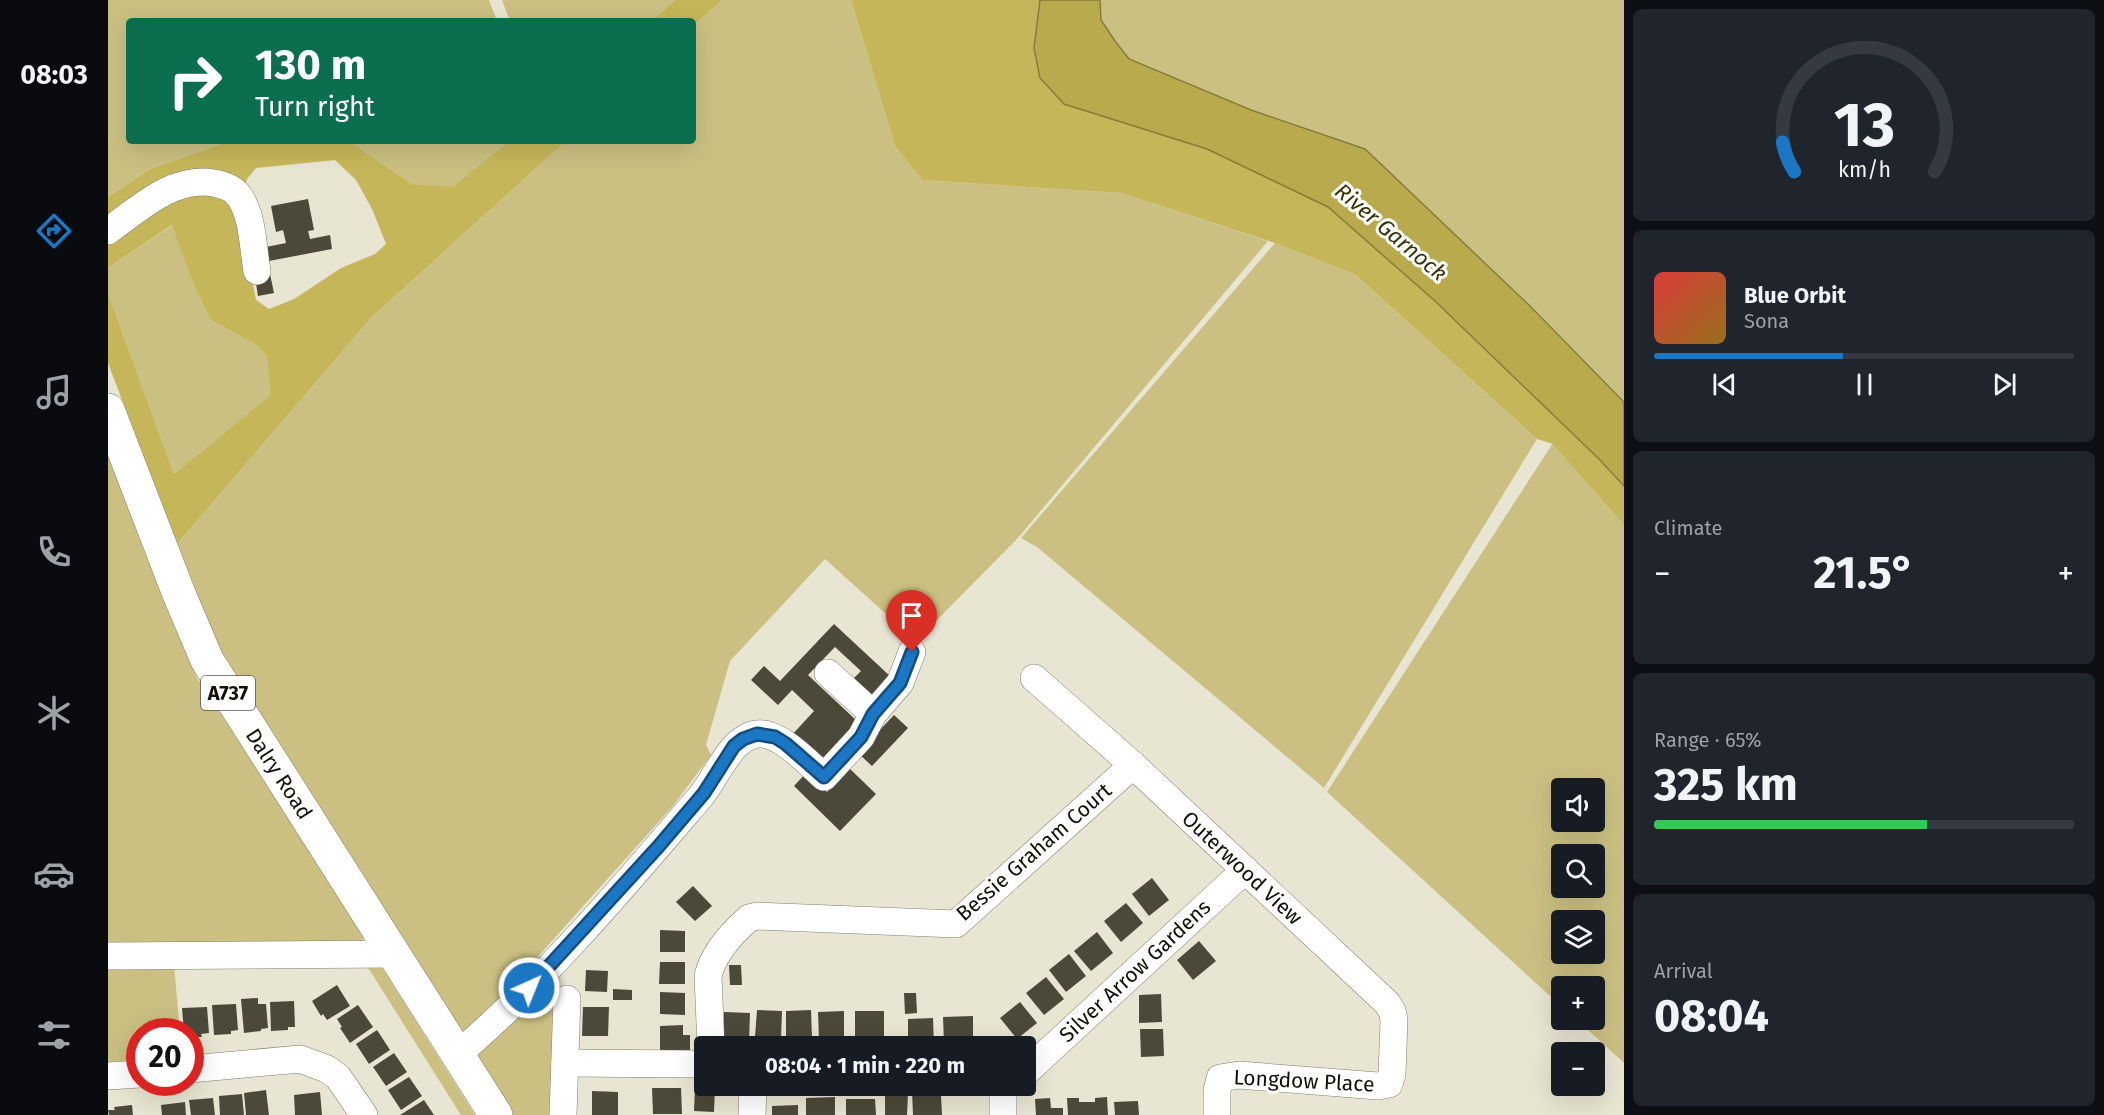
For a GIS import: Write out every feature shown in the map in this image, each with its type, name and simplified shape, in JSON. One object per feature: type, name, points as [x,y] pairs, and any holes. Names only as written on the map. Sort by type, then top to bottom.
[{"type":"highway","name":"Dalry Road","points":[[108,410],[207,660],[496,1115]]},
{"type":"street","points":[[108,231],[176,186],[193,181],[225,185],[240,196],[247,211],[257,271]]},
{"type":"street","points":[[457,1055],[499,1018],[580,933],[704,793],[734,746],[749,736],[764,734],[786,744],[824,777],[861,737],[873,714],[900,683],[912,652]]},
{"type":"street","points":[[828,673],[873,714]]},
{"type":"street","name":"Outerwood View","points":[[1034,678],[1133,765],[1387,1003],[1394,1020],[1392,1074],[1389,1084]]},
{"type":"street","name":"Bessie Graham Court","points":[[711,1036],[708,976],[710,966],[723,946],[749,918],[758,916],[956,924],[1133,765]]},
{"type":"street","name":"Silver Arrow Gardens","points":[[1036,1063],[1245,870]]},
{"type":"street","points":[[108,956],[393,954]]},
{"type":"street","points":[[563,1115],[567,999]]},
{"type":"street","points":[[204,1068],[289,1059],[312,1062],[338,1077],[364,1115]]},
{"type":"street","points":[[565,1063],[694,1064]]},
{"type":"street","points":[[108,1076],[126,1075]]},
{"type":"street","name":"Longdow Place","points":[[1217,1115],[1217,1091],[1220,1078],[1239,1075],[1378,1086],[1389,1084]]},
{"type":"street","points":[[752,1115],[753,1096]]},
{"type":"street","points":[[1003,1096],[1004,1115]]},
{"type":"shaded area","points":[[108,0],[489,0],[496,18],[126,18],[126,144],[221,144],[150,169],[108,197]]},
{"type":"shaded area","points":[[502,0],[675,0],[655,18],[509,18]]},
{"type":"shaded area","points":[[675,0],[722,0],[696,23],[696,18],[655,18]]},
{"type":"shaded area","points":[[722,0],[851,0],[895,146],[922,180],[1121,193],[1268,241],[1017,539],[916,641],[825,559],[730,661],[706,745],[711,755],[672,807],[466,1037],[262,717],[220,657],[177,544],[372,317],[563,144],[696,144],[696,23]]},
{"type":"shaded area","points":[[851,0],[1040,0],[1034,48],[1040,78],[1064,104],[1208,149],[1328,207],[1435,301],[1599,459],[1624,486],[1624,525],[1553,444],[1537,439],[1356,275],[1275,243],[1121,193],[922,180],[895,146]]},
{"type":"shaded area","points":[[1100,0],[1624,0],[1624,401],[1536,311],[1365,149],[1251,110],[1129,59],[1101,20]]},
{"type":"shaded area","points":[[221,144],[352,144],[412,184],[453,187],[505,144],[563,144],[372,317],[177,544],[108,363],[108,293],[174,474],[271,395],[267,357],[256,345],[211,320],[193,283],[172,225],[108,268],[108,197],[150,169]],"holes":[[[335,160],[356,180],[372,209],[386,244],[375,254],[341,268],[294,299],[269,309],[256,300],[239,215],[247,179],[256,168]]]},
{"type":"shaded area","points":[[352,144],[505,144],[453,188],[412,184]]},
{"type":"shaded area","points":[[173,225],[193,283],[211,320],[256,345],[267,357],[272,395],[174,474],[108,293],[108,268]]},
{"type":"shaded area","points":[[1275,243],[1356,275],[1537,439],[1324,788],[1037,547],[1021,538]]},
{"type":"shaded area","points":[[1553,443],[1624,525],[1624,1063],[1605,1046],[1605,1042],[1601,1042],[1588,1030],[1605,1030],[1605,976],[1551,976],[1551,997],[1327,792]]},
{"type":"shaded area","points":[[108,449],[167,609],[197,678],[366,932],[358,950],[108,944]]},
{"type":"shaded area","points":[[108,963],[174,964],[179,1018],[126,1018],[126,1061],[108,1062]]},
{"type":"shaded area","points":[[367,966],[381,966],[475,1115],[461,1115]]},
{"type":"shaded area","points":[[553,974],[551,1115],[511,1115],[472,1053]]},
{"type":"water","name":"River Garnock","points":[[1040,0],[1100,0],[1101,20],[1129,59],[1251,110],[1365,149],[1531,307],[1624,402],[1624,486],[1599,459],[1435,301],[1328,207],[1207,149],[1064,104],[1040,78],[1034,48]]},
{"type":"building","points":[[308,199],[314,230],[308,231],[310,239],[330,235],[332,249],[269,261],[266,247],[286,243],[283,230],[276,232],[271,206]]},
{"type":"building","points":[[270,274],[274,293],[258,296],[255,277]]},
{"type":"building","points":[[834,624],[891,677],[873,696],[854,678],[861,671],[835,647],[808,675],[858,722],[820,763],[791,736],[814,711],[792,690],[778,705],[751,680],[764,666],[780,681]]},
{"type":"building","points":[[894,715],[908,728],[872,766],[858,753]]},
{"type":"building","points":[[849,768],[876,794],[840,831],[794,786],[806,773],[827,792]]},
{"type":"building","points":[[1152,878],[1169,900],[1149,916],[1132,894]]},
{"type":"building","points":[[693,886],[712,906],[695,921],[676,902]]},
{"type":"building","points":[[1126,903],[1143,923],[1121,942],[1104,921]]},
{"type":"building","points":[[660,930],[685,931],[685,952],[660,952]]},
{"type":"building","points":[[1097,932],[1113,953],[1091,971],[1074,951]]},
{"type":"building","points":[[1199,941],[1216,961],[1193,980],[1177,960]]},
{"type":"building","points":[[1069,954],[1086,976],[1066,992],[1049,970]]},
{"type":"building","points":[[660,962],[685,962],[685,984],[659,984]]},
{"type":"building","points":[[729,965],[741,965],[742,985],[730,985]]},
{"type":"building","points":[[586,970],[608,971],[607,992],[585,991]]},
{"type":"building","points":[[1046,977],[1064,999],[1044,1015],[1026,993]]},
{"type":"building","points":[[337,985],[350,1006],[327,1020],[323,1014],[321,1016],[312,1001]]},
{"type":"building","points":[[613,989],[632,990],[632,1000],[613,1000]]},
{"type":"building","points":[[660,992],[685,993],[685,1015],[660,1014]]},
{"type":"building","points":[[904,993],[916,993],[917,1013],[905,1014]]},
{"type":"building","points":[[1161,994],[1162,1022],[1139,1023],[1139,995]]},
{"type":"building","points":[[258,998],[258,1004],[266,1004],[268,1028],[244,1033],[241,999]]},
{"type":"building","points":[[294,1001],[295,1027],[288,1027],[288,1030],[271,1031],[270,1002]]},
{"type":"building","points":[[1020,1002],[1037,1023],[1021,1036],[1015,1036],[1000,1018]]},
{"type":"building","points":[[236,1004],[238,1030],[231,1031],[231,1034],[214,1035],[212,1005]]},
{"type":"building","points":[[358,1005],[373,1027],[350,1043],[337,1019]]},
{"type":"building","points":[[207,1007],[209,1033],[204,1034],[204,1018],[183,1018],[182,1008]]},
{"type":"building","points":[[583,1007],[609,1007],[608,1036],[582,1036]]},
{"type":"building","points":[[757,1010],[782,1011],[781,1036],[755,1036]]},
{"type":"building","points":[[811,1010],[812,1036],[786,1036],[786,1011]]},
{"type":"building","points":[[844,1011],[844,1036],[819,1036],[818,1012]]},
{"type":"building","points":[[855,1011],[884,1011],[884,1036],[855,1036]]},
{"type":"building","points":[[724,1012],[750,1013],[749,1036],[723,1036]]},
{"type":"building","points":[[973,1016],[973,1036],[944,1036],[943,1017]]},
{"type":"building","points":[[933,1018],[934,1036],[908,1036],[908,1019]]},
{"type":"building","points":[[683,1025],[683,1035],[690,1035],[690,1051],[660,1051],[660,1026]]},
{"type":"building","points":[[1140,1029],[1163,1029],[1164,1056],[1141,1057]]},
{"type":"building","points":[[377,1030],[390,1050],[369,1064],[356,1044]]},
{"type":"building","points":[[394,1053],[407,1072],[386,1086],[373,1067]]},
{"type":"building","points":[[409,1077],[422,1096],[401,1110],[388,1090]]},
{"type":"building","points":[[652,1088],[681,1088],[682,1114],[653,1114]]},
{"type":"building","points":[[266,1090],[269,1115],[246,1115],[244,1093]]},
{"type":"building","points":[[592,1091],[618,1092],[618,1115],[592,1115]]},
{"type":"building","points":[[320,1092],[322,1115],[295,1115],[294,1095]]},
{"type":"building","points":[[242,1094],[244,1115],[220,1115],[219,1096]]},
{"type":"building","points":[[695,1096],[715,1096],[714,1112],[694,1111]]},
{"type":"building","points":[[885,1096],[908,1096],[907,1115],[885,1115]]},
{"type":"building","points":[[912,1096],[941,1096],[942,1115],[913,1115]]},
{"type":"building","points":[[835,1097],[835,1115],[806,1115],[806,1098]]},
{"type":"building","points":[[1107,1097],[1108,1115],[1068,1115],[1067,1098],[1079,1098],[1079,1102],[1095,1102],[1095,1098]]},
{"type":"building","points":[[213,1098],[215,1115],[191,1115],[189,1100]]},
{"type":"building","points":[[1050,1098],[1051,1108],[1063,1108],[1063,1115],[1036,1115],[1035,1099]]},
{"type":"building","points":[[846,1099],[875,1099],[876,1115],[846,1115]]},
{"type":"building","points":[[424,1100],[434,1115],[400,1115]]},
{"type":"building","points":[[1138,1101],[1139,1115],[1115,1115],[1114,1102]]},
{"type":"building","points":[[185,1102],[186,1115],[162,1115],[161,1105]]},
{"type":"building","points":[[132,1105],[133,1115],[109,1115],[108,1110],[115,1110],[114,1107]]},
{"type":"building","points":[[798,1105],[798,1115],[772,1115],[772,1106]]},
{"type":"route","points":[[529,988],[658,847],[704,793],[734,746],[749,736],[757,734],[775,737],[824,777],[861,737],[873,714],[900,683],[912,652]]}]
